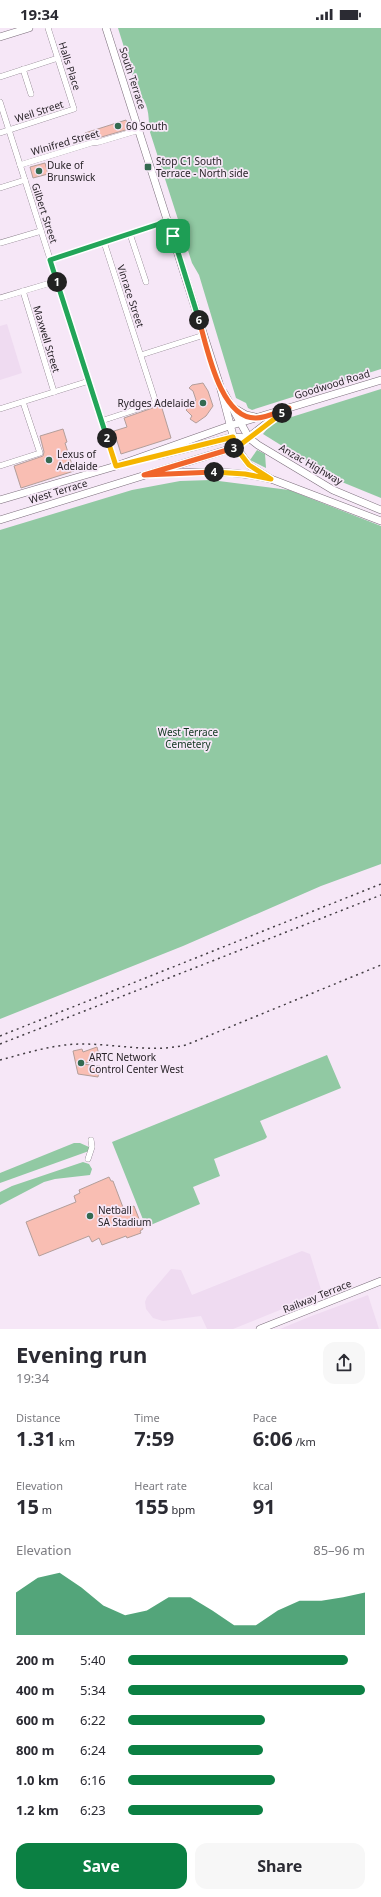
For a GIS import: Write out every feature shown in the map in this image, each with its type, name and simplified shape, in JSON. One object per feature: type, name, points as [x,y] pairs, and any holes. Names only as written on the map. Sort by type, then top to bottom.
[{"type":"main road","points":[[0,37],[13,30],[29,28]]},
{"type":"main road","name":"South Terrace","points":[[106,28],[220,386],[229,426],[236,448]]},
{"type":"main road","name":"Goodwood Road","points":[[229,426],[381,380]]},
{"type":"main road","name":"South Terrace","points":[[220,386],[240,423]]},
{"type":"main road","points":[[232,407],[246,415],[256,418]]},
{"type":"main road","name":"Goodwood Road","points":[[249,438],[269,420],[289,408]]},
{"type":"main road","name":"Anzac Highway","points":[[240,423],[249,438],[333,490],[381,510]]},
{"type":"main road","name":"West Terrace","points":[[116,466],[229,426]]},
{"type":"main road","name":"West Terrace","points":[[0,500],[116,466],[233,437],[249,438]]},
{"type":"main road","name":"West Terrace","points":[[0,520],[236,448],[249,438]]},
{"type":"main road","points":[[236,448],[249,465],[271,479],[381,522]]},
{"type":"main road","name":"West Terrace","points":[[144,475],[211,472],[245,474],[271,479]]},
{"type":"main road","name":"Railway Terrace","points":[[260,1329],[381,1280]]},
{"type":"street","name":"Halls Place","points":[[48,28],[74,109]]},
{"type":"street","points":[[0,76],[58,58]]},
{"type":"street","points":[[23,69],[31,94]]},
{"type":"street","name":"Gilbert Street","points":[[0,102],[116,466]]},
{"type":"street","name":"Weil Street","points":[[0,133],[74,109]]},
{"type":"street","name":"Winifred Street","points":[[20,165],[139,130]]},
{"type":"street","points":[[0,188],[25,180]]},
{"type":"street","points":[[50,260],[168,221]]},
{"type":"street","points":[[0,243],[41,231]]},
{"type":"street","points":[[130,234],[146,282]]},
{"type":"street","name":"Vinrace Street","points":[[101,421],[156,403],[104,242]]},
{"type":"street","points":[[0,298],[57,281]]},
{"type":"street","name":"Maxwell Street","points":[[23,291],[54,392]]},
{"type":"street","points":[[141,355],[204,335]]},
{"type":"street","points":[[0,409],[89,381]]},
{"type":"street","points":[[0,466],[40,453],[23,402]]},
{"type":"street","points":[[88,1159],[92,1147],[91,1140]]},
{"type":"shaded area","points":[[7,324],[22,373],[0,380],[0,326]]},
{"type":"shaded area","points":[[302,1251],[310,1254],[322,1293],[233,1329],[207,1329],[201,1316],[163,1321],[153,1318],[146,1309],[145,1302],[147,1297],[171,1269],[181,1270],[192,1295]]},
{"type":"shaded area","points":[[368,1295],[379,1329],[280,1329],[309,1317]]},
{"type":"green space","points":[[118,28],[381,28],[381,369],[252,410],[248,408],[246,403],[236,398],[199,275],[192,263],[149,129],[146,105],[138,92]]},
{"type":"green space","points":[[381,389],[381,498],[337,480],[263,434],[270,425],[282,420]]},
{"type":"green space","points":[[257,450],[265,454],[266,468],[250,460]]},
{"type":"green space","name":"West Terrace Cemetery","points":[[211,480],[289,490],[381,526],[381,864],[321,886],[183,946],[0,1019],[0,530],[132,490],[180,481]]},
{"type":"green space","points":[[327,1055],[341,1088],[260,1121],[267,1137],[265,1139],[214,1159],[220,1176],[193,1187],[200,1204],[146,1227],[112,1142]]},
{"type":"green space","points":[[74,1143],[80,1143],[89,1147],[89,1151],[0,1183],[0,1173]]},
{"type":"green space","points":[[83,1162],[89,1164],[92,1169],[90,1175],[55,1179],[44,1182],[0,1205],[0,1192],[12,1186]]},
{"type":"building","name":"60 South","points":[[126,120],[129,129],[98,138],[96,136],[87,139],[85,133]]},
{"type":"building","name":"Duke of Brunswick","points":[[45,163],[48,174],[33,178],[30,167]]},
{"type":"building","name":"Rydges Adelaide","points":[[203,383],[208,391],[213,406],[206,416],[196,423],[190,419],[192,416],[186,410],[196,400],[193,391],[189,388],[192,385]]},
{"type":"building","points":[[161,405],[171,438],[121,454],[114,431],[127,427],[124,418]]},
{"type":"building","name":"Lexus of Adelaide","points":[[63,429],[67,442],[65,443],[74,471],[21,488],[14,466],[43,456],[44,452],[40,436]]},
{"type":"building","name":"ARTC Network Control Center West","points":[[97,1047],[100,1059],[82,1064],[100,1066],[98,1077],[78,1074],[73,1051],[82,1049],[83,1052]]},
{"type":"building","name":"Netball SA Stadium","points":[[109,1177],[111,1181],[113,1181],[124,1210],[134,1206],[143,1229],[140,1231],[141,1233],[127,1238],[126,1236],[102,1245],[99,1238],[92,1242],[89,1236],[39,1256],[26,1222],[76,1202],[74,1196],[80,1193],[79,1190]]},
{"type":"railway","points":[[0,1036],[381,884]]},
{"type":"railway","points":[[0,1044],[381,895]]},
{"type":"railway","points":[[0,1060],[41,1049],[72,1044],[95,1044],[147,1048],[186,1045],[381,965]]},
{"type":"place","name":"60 South","points":[[118,126]]},
{"type":"place","name":"Stop C1 South Terrace - North side","points":[[148,167]]},
{"type":"place","name":"Duke of Brunswick","points":[[39,171]]},
{"type":"place","name":"Rydges Adelaide","points":[[203,403]]},
{"type":"place","name":"Lexus of Adelaide","points":[[49,460]]},
{"type":"place","name":"ARTC Network Control Center West","points":[[81,1063]]},
{"type":"place","name":"Netball SA Stadium","points":[[90,1216]]},
{"type":"route","points":[[173,236],[168,221],[50,260],[116,466],[233,437],[236,448],[144,475],[199,471],[236,473],[271,479],[249,465],[236,448],[269,420],[289,408],[256,418],[246,415],[232,407],[220,386],[173,236]]}]
